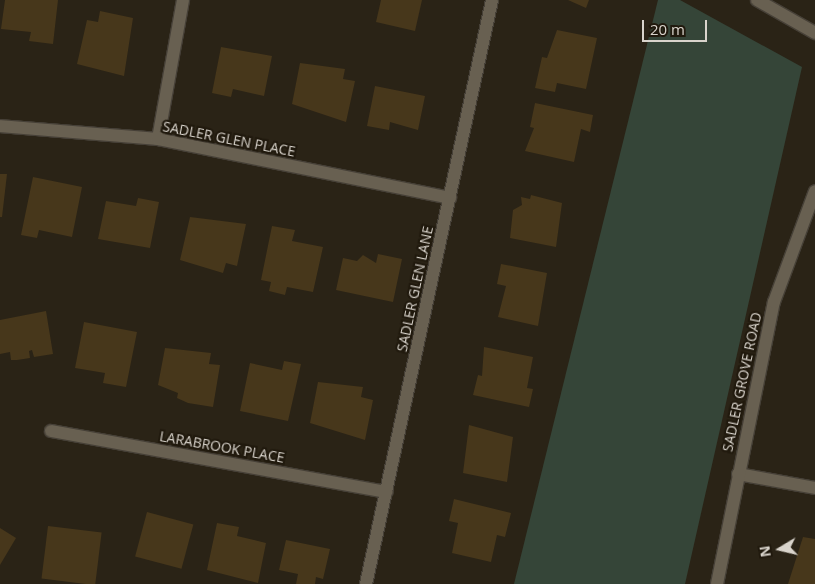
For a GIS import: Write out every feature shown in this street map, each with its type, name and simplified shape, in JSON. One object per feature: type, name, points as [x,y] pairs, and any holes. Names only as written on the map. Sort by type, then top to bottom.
[{"type":"street","points":[[158,139],[183,0]]},
{"type":"street","name":"SADLER GLEN LANE","points":[[366,584],[492,0]]},
{"type":"street","points":[[757,0],[815,33]]},
{"type":"street","name":"SADLER GLEN PLACE","points":[[0,126],[158,139],[450,198]]},
{"type":"street","name":"SADLER GROVE ROAD","points":[[717,584],[774,302],[815,191]]},
{"type":"street","name":"LARABROOK PLACE","points":[[52,431],[387,492]]},
{"type":"street","points":[[738,474],[815,488]]},
{"type":"green space","points":[[658,0],[680,0],[802,67],[685,584],[514,584]]},
{"type":"building","points":[[5,0],[58,0],[53,44],[29,41],[31,32],[1,29]]},
{"type":"building","points":[[381,0],[422,0],[415,31],[376,22]]},
{"type":"building","points":[[568,0],[589,0],[586,8]]},
{"type":"building","points":[[100,11],[133,18],[124,76],[77,64],[87,20],[98,22]]},
{"type":"building","points":[[557,30],[597,38],[586,89],[557,83],[555,92],[535,88],[542,57],[547,58]]},
{"type":"building","points":[[221,47],[272,56],[264,96],[233,89],[231,97],[212,93]]},
{"type":"building","points":[[300,63],[345,69],[343,79],[355,81],[346,122],[292,104]]},
{"type":"building","points":[[375,86],[425,96],[418,130],[390,122],[389,130],[367,126]]},
{"type":"building","points":[[535,103],[593,115],[590,132],[581,129],[574,162],[525,151],[534,128],[530,127]]},
{"type":"building","points":[[0,174],[7,174],[2,217],[0,217]]},
{"type":"building","points":[[33,177],[82,187],[72,237],[39,230],[37,238],[21,235]]},
{"type":"building","points":[[531,195],[562,203],[556,247],[510,238],[513,210],[522,205],[521,197],[530,199]]},
{"type":"building","points":[[138,198],[159,202],[150,248],[98,239],[106,201],[136,206]]},
{"type":"building","points":[[190,217],[246,224],[237,266],[226,263],[223,273],[180,260]]},
{"type":"building","points":[[272,226],[295,230],[292,241],[323,247],[313,292],[287,287],[285,295],[269,291],[271,282],[261,280]]},
{"type":"building","points":[[378,254],[402,259],[393,302],[336,290],[343,258],[357,261],[363,255],[376,263]]},
{"type":"building","points":[[501,264],[547,273],[538,326],[498,317],[506,286],[497,284]]},
{"type":"building","points":[[46,311],[53,354],[34,357],[32,350],[29,351],[30,358],[11,360],[10,352],[0,354],[0,320]]},
{"type":"building","points":[[84,322],[137,332],[126,387],[103,383],[105,373],[75,368]]},
{"type":"building","points":[[484,347],[533,357],[527,388],[533,389],[529,407],[473,395],[478,375],[482,376]]},
{"type":"building","points":[[165,348],[211,353],[209,364],[220,365],[213,407],[188,403],[177,398],[178,393],[158,385]]},
{"type":"building","points":[[284,361],[301,364],[288,421],[240,411],[250,363],[282,370]]},
{"type":"building","points":[[318,382],[363,387],[361,397],[373,400],[365,440],[310,423]]},
{"type":"building","points":[[469,425],[513,437],[507,482],[463,473]]},
{"type":"building","points":[[454,499],[511,513],[505,537],[497,535],[491,562],[452,553],[458,523],[449,521]]},
{"type":"building","points":[[147,512],[193,524],[181,569],[135,556]]},
{"type":"building","points":[[217,523],[239,527],[237,536],[266,543],[258,583],[207,570]]},
{"type":"building","points":[[48,526],[102,533],[95,584],[42,579]]},
{"type":"building","points":[[0,528],[16,538],[0,565]]},
{"type":"building","points":[[803,537],[815,539],[815,584],[788,584]]},
{"type":"building","points":[[286,540],[330,549],[323,579],[316,577],[315,584],[296,584],[298,574],[279,570]]}]
